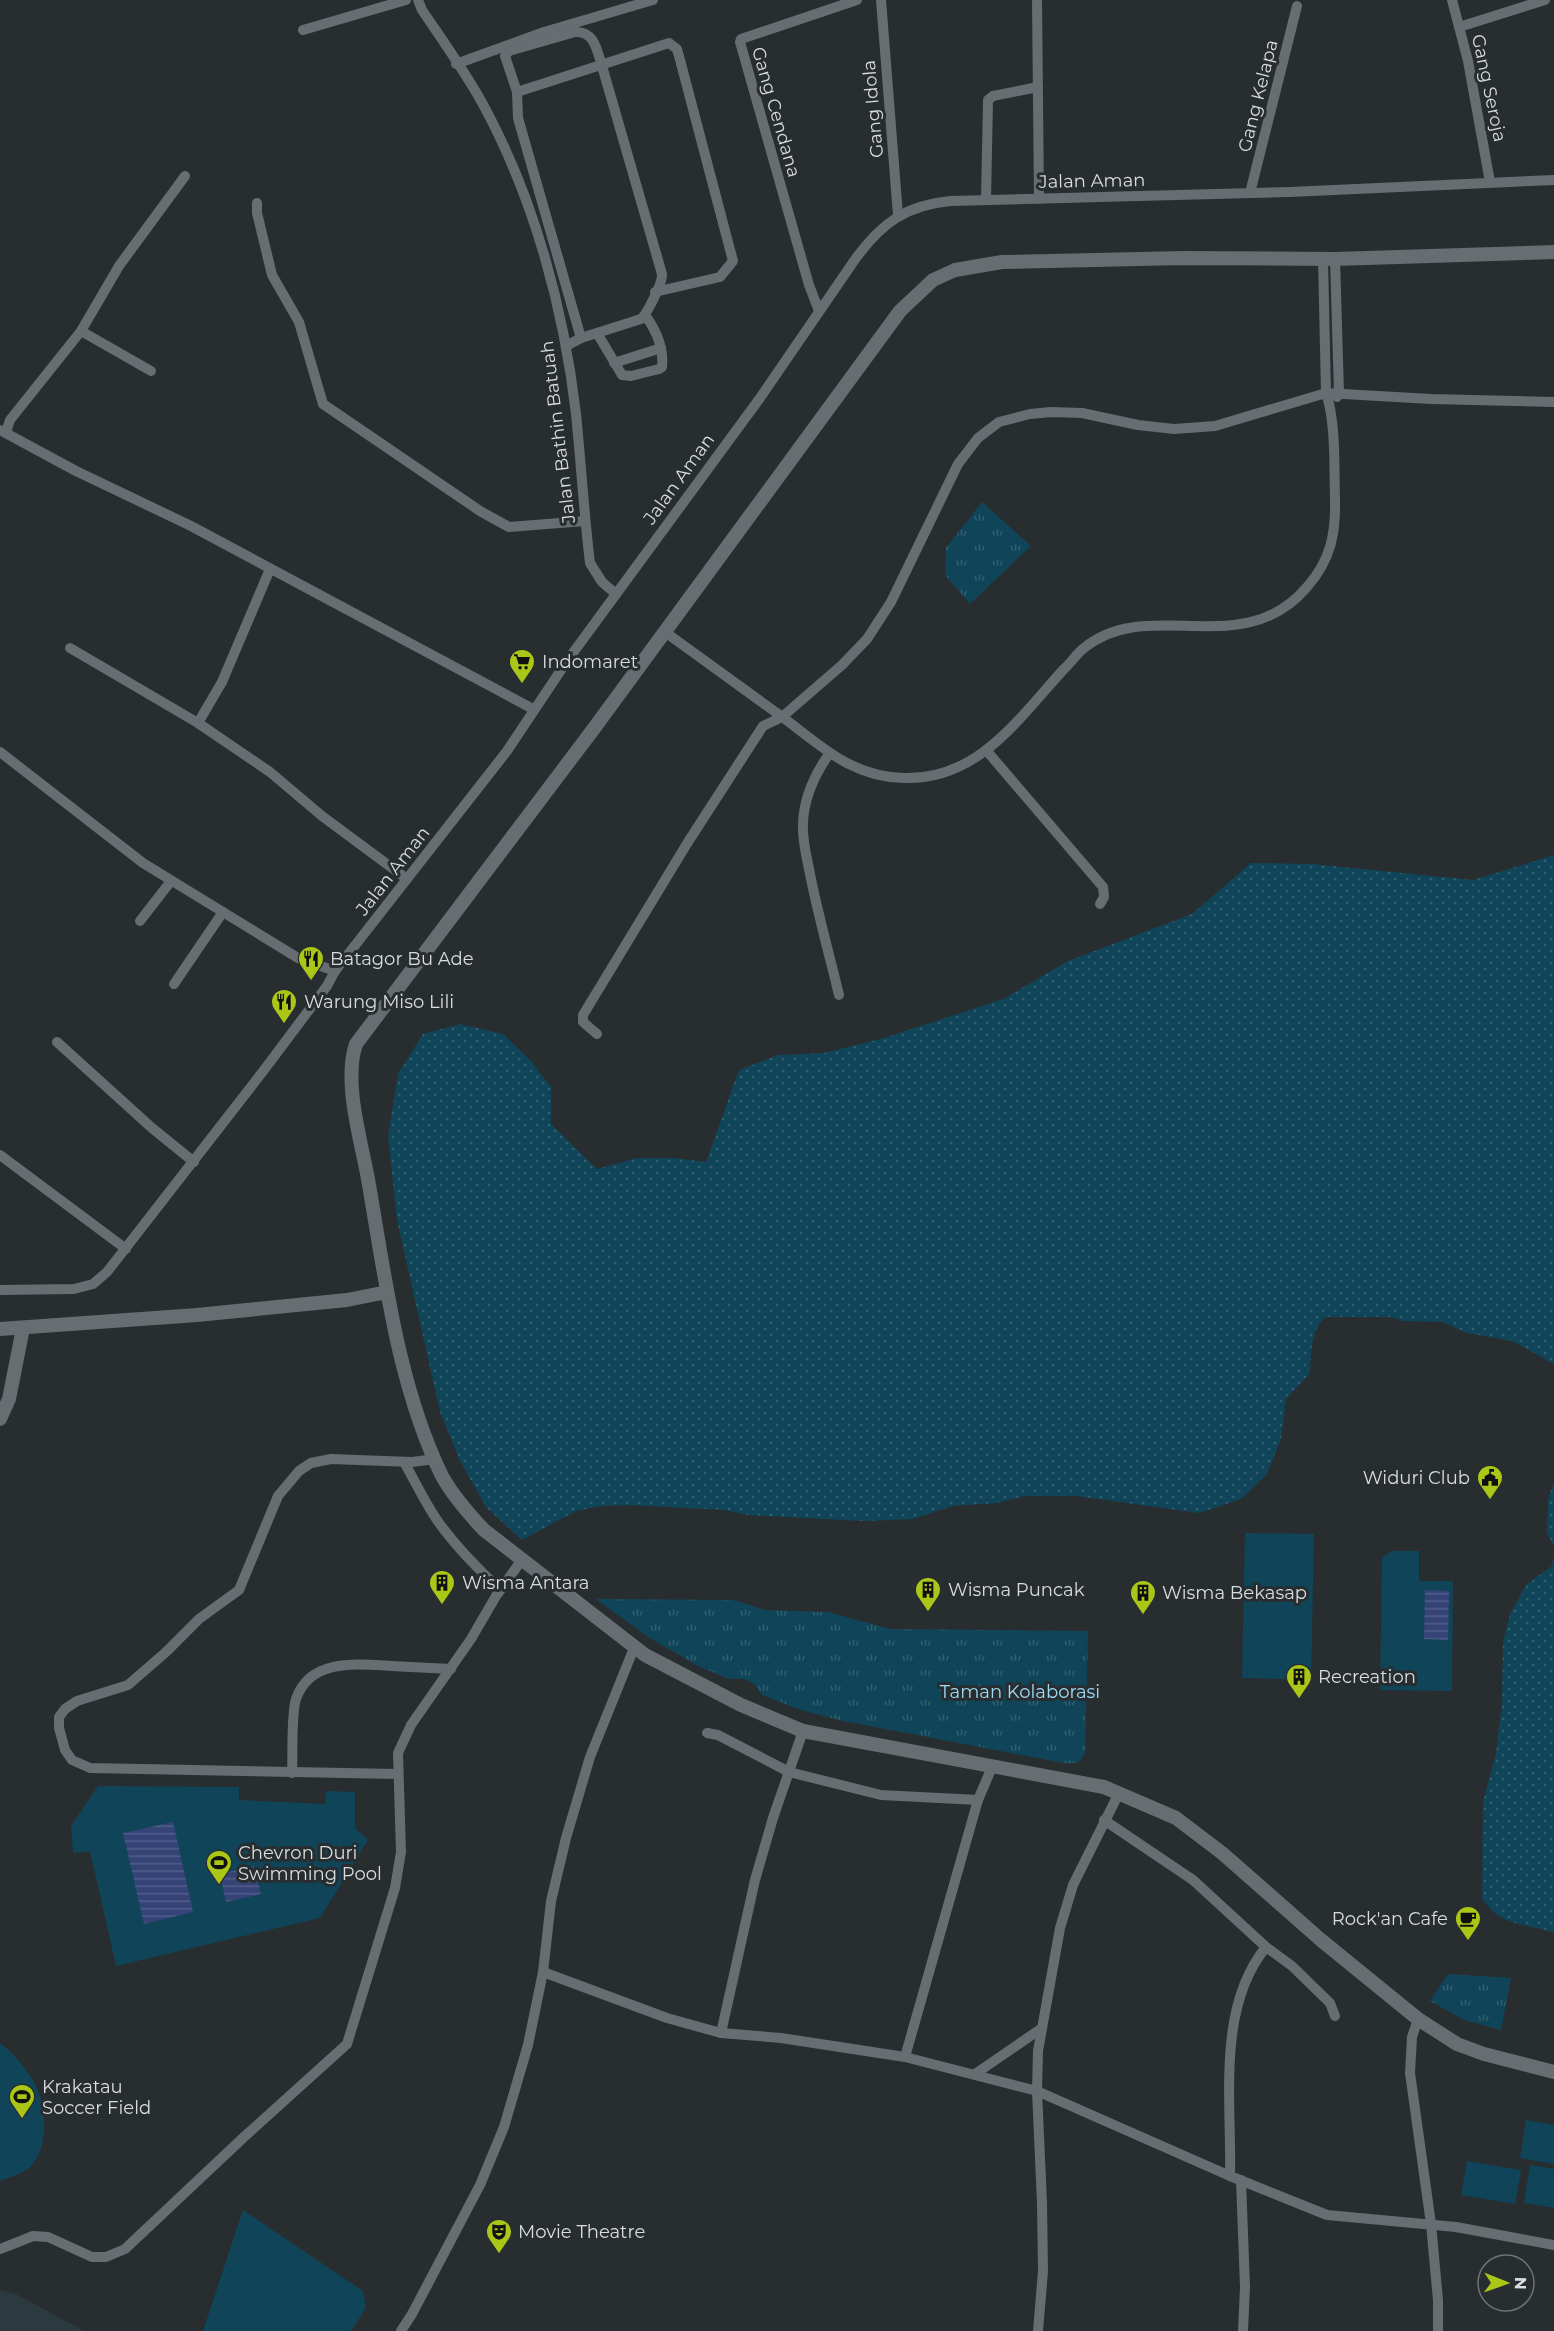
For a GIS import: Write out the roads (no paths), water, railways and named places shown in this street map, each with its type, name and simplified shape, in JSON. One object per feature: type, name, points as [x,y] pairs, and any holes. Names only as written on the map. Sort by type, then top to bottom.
[{"type":"street","points":[[303,30],[406,0]]},
{"type":"street","name":"Jalan Bathin Batuah","points":[[418,0],[422,10],[485,108],[514,171],[540,242],[566,346],[576,412],[590,563],[602,582],[616,594]]},
{"type":"street","points":[[456,64],[544,32],[653,0]]},
{"type":"street","name":"Gang Cendana","points":[[819,311],[809,285],[740,45],[741,39],[821,5],[857,0]]},
{"type":"street","name":"Gang Idola","points":[[881,0],[898,215]]},
{"type":"street","points":[[1037,0],[1039,199]]},
{"type":"street","name":"Gang Seroja","points":[[1452,0],[1468,60],[1490,183]]},
{"type":"street","points":[[1459,27],[1545,0]]},
{"type":"street","name":"Gang Kelapa","points":[[1250,194],[1297,6]]},
{"type":"street","points":[[566,346],[581,338],[639,321],[645,315],[663,279],[602,66],[591,37],[583,32],[509,51],[506,56],[518,92],[518,118],[581,338]]},
{"type":"street","points":[[518,92],[665,44],[672,44],[677,49],[733,255],[731,266],[720,277],[655,292]]},
{"type":"street","points":[[986,200],[986,105],[988,100],[993,96],[1038,87]]},
{"type":"street","points":[[185,176],[136,240],[81,331],[3,431],[76,471],[191,526],[533,709]]},
{"type":"street","name":"Jalan Aman","points":[[0,1290],[75,1289],[93,1284],[107,1272],[194,1162],[327,986],[335,971],[507,750],[533,709],[760,398],[869,240],[898,215],[928,203],[1250,194],[1554,180]]},
{"type":"street","points":[[257,203],[257,213],[272,275],[299,322],[323,404],[480,511],[510,527],[585,521]]},
{"type":"street","points":[[1554,252],[1329,259],[1184,258],[1002,262],[955,270],[933,280],[900,311],[356,1044],[351,1066],[355,1107],[387,1292],[418,1418],[443,1478],[463,1507],[484,1530],[521,1561],[645,1655],[741,1705],[803,1731],[1098,1786],[1119,1792],[1156,1808],[1195,1831],[1321,1940],[1418,2019],[1457,2044],[1484,2054],[1554,2072]]},
{"type":"street","points":[[1329,259],[1339,393],[1331,408]]},
{"type":"street","points":[[664,632],[782,717],[829,754],[854,767],[904,778],[940,774],[963,766],[986,750],[1005,734],[1084,648],[1108,634],[1131,628],[1208,627],[1253,623],[1282,611],[1301,595],[1314,579],[1335,534],[1331,408],[1326,393],[1329,259]]},
{"type":"street","points":[[597,333],[622,375],[659,369],[663,363],[661,348],[655,328],[645,315]]},
{"type":"street","points":[[81,331],[152,371]]},
{"type":"street","points":[[614,363],[661,348]]},
{"type":"street","points":[[597,1034],[583,1022],[584,1015],[717,795],[763,726],[782,717],[842,665],[867,639],[891,602],[958,464],[978,438],[999,422],[1030,414],[1051,412],[1083,413],[1138,425],[1174,429],[1215,426],[1326,393],[1431,399],[1554,402]]},
{"type":"street","points":[[198,723],[222,682],[270,569]]},
{"type":"street","points":[[70,648],[198,723],[270,772],[322,816],[406,879]]},
{"type":"street","points":[[986,750],[1102,887],[1104,897],[1100,904]]},
{"type":"street","points":[[0,752],[143,863],[298,958],[335,971]]},
{"type":"street","points":[[829,754],[810,791],[803,821],[803,836],[815,899],[840,995]]},
{"type":"street","points":[[140,921],[171,881]]},
{"type":"street","points":[[174,984],[223,912]]},
{"type":"street","points":[[57,1042],[152,1128],[194,1162]]},
{"type":"street","points":[[0,1155],[126,1249]]},
{"type":"street","points":[[0,1329],[208,1314],[347,1300],[387,1292]]},
{"type":"street","points":[[0,1419],[9,1399],[23,1328]]},
{"type":"street","points":[[398,1774],[90,1768],[72,1760],[65,1750],[59,1728],[59,1717],[64,1708],[77,1701],[128,1685],[199,1619],[239,1590],[278,1496],[299,1471],[311,1463],[332,1459],[404,1462],[435,1459]]},
{"type":"street","points":[[404,1462],[416,1487],[437,1520],[455,1543],[500,1590]]},
{"type":"street","points":[[0,2249],[33,2236],[48,2237],[92,2257],[106,2257],[125,2249],[347,2044],[395,1888],[401,1852],[398,1753],[411,1725],[521,1561]]},
{"type":"street","points":[[401,2331],[480,2185],[504,2127],[528,2045],[543,1972],[551,1901],[566,1838],[590,1757],[634,1647]]},
{"type":"street","points":[[292,1773],[295,1701],[305,1683],[326,1668],[345,1663],[451,1668]]},
{"type":"street","points":[[721,2033],[755,1880],[772,1818],[803,1731]]},
{"type":"street","points":[[707,1733],[733,1742],[789,1772],[880,1795],[978,1800]]},
{"type":"street","points":[[905,2057],[978,1800],[992,1767]]},
{"type":"street","points":[[1038,2331],[1043,2271],[1036,2069],[1042,2028],[1060,1928],[1073,1885],[1119,1792]]},
{"type":"street","points":[[1104,1820],[1193,1880],[1266,1947],[1292,1966],[1330,2003],[1335,2016]]},
{"type":"street","points":[[1230,2176],[1229,2069],[1232,2039],[1240,2001],[1253,1963],[1266,1947]]},
{"type":"street","points":[[543,1972],[667,2018],[721,2033],[781,2038],[905,2057],[1037,2091],[1230,2176],[1328,2215],[1456,2227],[1554,2245]]},
{"type":"street","points":[[1418,2019],[1412,2037],[1410,2073],[1431,2224],[1438,2300],[1438,2331]]},
{"type":"street","points":[[975,2074],[1042,2028]]},
{"type":"street","points":[[1241,2180],[1245,2287],[1243,2331]]},
{"type":"water","points":[[1425,1590],[1449,1591],[1448,1640],[1424,1639]]},
{"type":"water","points":[[173,1822],[193,1912],[144,1924],[123,1833]]},
{"type":"water","points":[[254,1866],[261,1894],[226,1902],[220,1874]]},
{"type":"place","name":"Indomaret","points":[[522,685]]},
{"type":"place","name":"Batagor Bu Ade","points":[[311,982]]},
{"type":"place","name":"Warung Miso Lili","points":[[284,1025]]},
{"type":"place","name":"Widuri Club","points":[[1490,1501]]},
{"type":"place","name":"Wisma Antara","points":[[442,1606]]},
{"type":"place","name":"Wisma Puncak","points":[[928,1613]]},
{"type":"place","name":"Wisma Bekasap","points":[[1143,1616]]},
{"type":"place","name":"Recreation","points":[[1299,1700]]},
{"type":"place","name":"Chevron Duri Swimming Pool","points":[[219,1886]]},
{"type":"place","name":"Rock'an Cafe","points":[[1468,1942]]},
{"type":"place","name":"Krakatau Soccer Field","points":[[22,2120]]},
{"type":"place","name":"Movie Theatre","points":[[499,2255]]},
{"type":"park label","name":"Taman Kolaborasi","points":[[1020,1692]]}]
